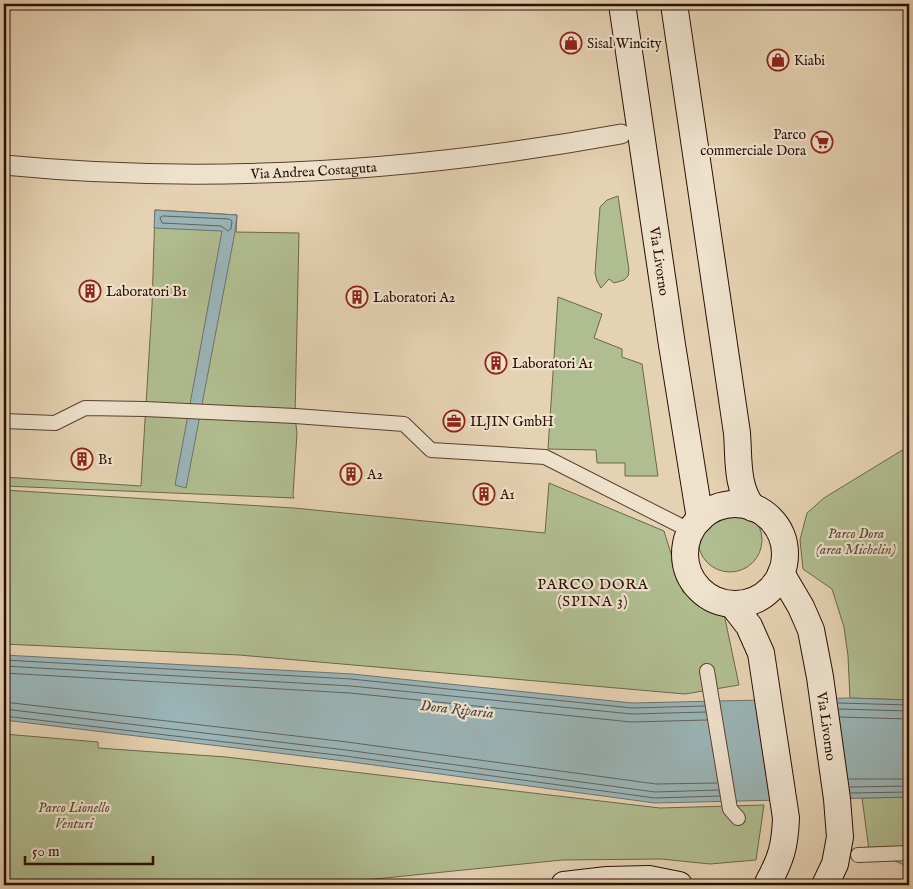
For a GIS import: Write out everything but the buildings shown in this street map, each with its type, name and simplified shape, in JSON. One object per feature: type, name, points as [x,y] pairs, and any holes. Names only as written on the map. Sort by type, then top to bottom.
[{"type":"main road","name":"Via Livorno","points":[[622,4],[672,346],[695,525]]},
{"type":"main road","points":[[674,4],[737,433],[740,480],[743,493],[753,508]]},
{"type":"main road","points":[[736,504],[753,508],[768,516],[781,534],[785,560],[781,573],[776,583],[763,595],[752,601],[732,604],[714,599],[703,592],[694,582],[688,570],[686,544],[695,525],[705,514],[724,506],[736,504]]},
{"type":"main road","name":"Via Livorno","points":[[781,573],[801,607],[811,630],[820,677],[840,820],[841,872]]},
{"type":"main road","points":[[732,604],[749,626],[756,639],[763,661],[786,818],[781,856],[771,885]]},
{"type":"main road","points":[[564,885],[607,880],[649,879],[679,885]]},
{"type":"street","name":"Via Andrea Costaguta","points":[[4,165],[111,172],[239,174],[322,171],[495,153],[621,134]]},
{"type":"street","points":[[4,421],[55,423],[85,408],[295,416],[404,424],[431,450],[545,456],[695,525]]},
{"type":"street","points":[[707,671],[730,810],[738,818]]},
{"type":"street","points":[[841,872],[909,852]]},
{"type":"green space","points":[[618,196],[629,270],[628,276],[624,280],[614,283],[609,279],[601,288],[595,273],[600,207],[607,200]]},
{"type":"green space","points":[[155,210],[237,215],[236,232],[299,233],[295,416],[297,433],[294,498],[4,486],[4,477],[141,486],[152,306]]},
{"type":"green space","points":[[558,297],[602,314],[594,338],[622,349],[622,357],[642,364],[658,476],[625,476],[625,463],[597,463],[596,450],[548,449]]},
{"type":"green space","name":"Parco Dora (area Michelin)","points":[[909,446],[909,700],[850,698],[848,656],[844,627],[832,589],[803,569],[800,540],[807,513],[824,498]]},
{"type":"green space","points":[[549,483],[664,531],[683,592],[724,614],[739,685],[685,694],[239,655],[4,644],[4,490],[294,508],[545,533]]},
{"type":"green space","points":[[730,508],[748,514],[756,522],[762,540],[756,558],[748,566],[730,572],[712,566],[704,558],[698,540],[704,522],[712,514]]},
{"type":"green space","name":"Parco Lionello Venturi","points":[[4,734],[98,742],[98,748],[226,757],[660,808],[764,805],[756,860],[710,864],[661,859],[562,860],[316,885],[4,885]]},
{"type":"green space","points":[[909,797],[909,867],[869,850],[862,798]]},
{"type":"water","points":[[155,210],[237,215],[186,488],[175,485],[222,231],[154,228]]},
{"type":"water","name":"Dora Riparia","points":[[4,655],[352,674],[632,703],[850,698],[909,700],[909,797],[655,803],[344,761],[4,720]]},
{"type":"pier","points":[[837,696],[839,709],[835,710],[849,801],[775,802],[755,698]]},
{"type":"place","name":"Sisal Wincity","points":[[571,43]]},
{"type":"place","name":"Kiabi","points":[[778,60]]},
{"type":"place","name":"Parco commerciale Dora","points":[[822,142]]},
{"type":"place","name":"Laboratori B1","points":[[90,291]]},
{"type":"place","name":"Laboratori A2","points":[[357,297]]},
{"type":"place","name":"Laboratori A1","points":[[496,363]]},
{"type":"place","name":"ILJIN GmbH","points":[[454,421]]},
{"type":"place","name":"B1","points":[[82,459]]},
{"type":"place","name":"A2","points":[[351,474]]},
{"type":"place","name":"A1","points":[[484,494]]},
{"type":"district","name":"PARCO DORA (SPINA 3)","points":[[593,592]]}]
